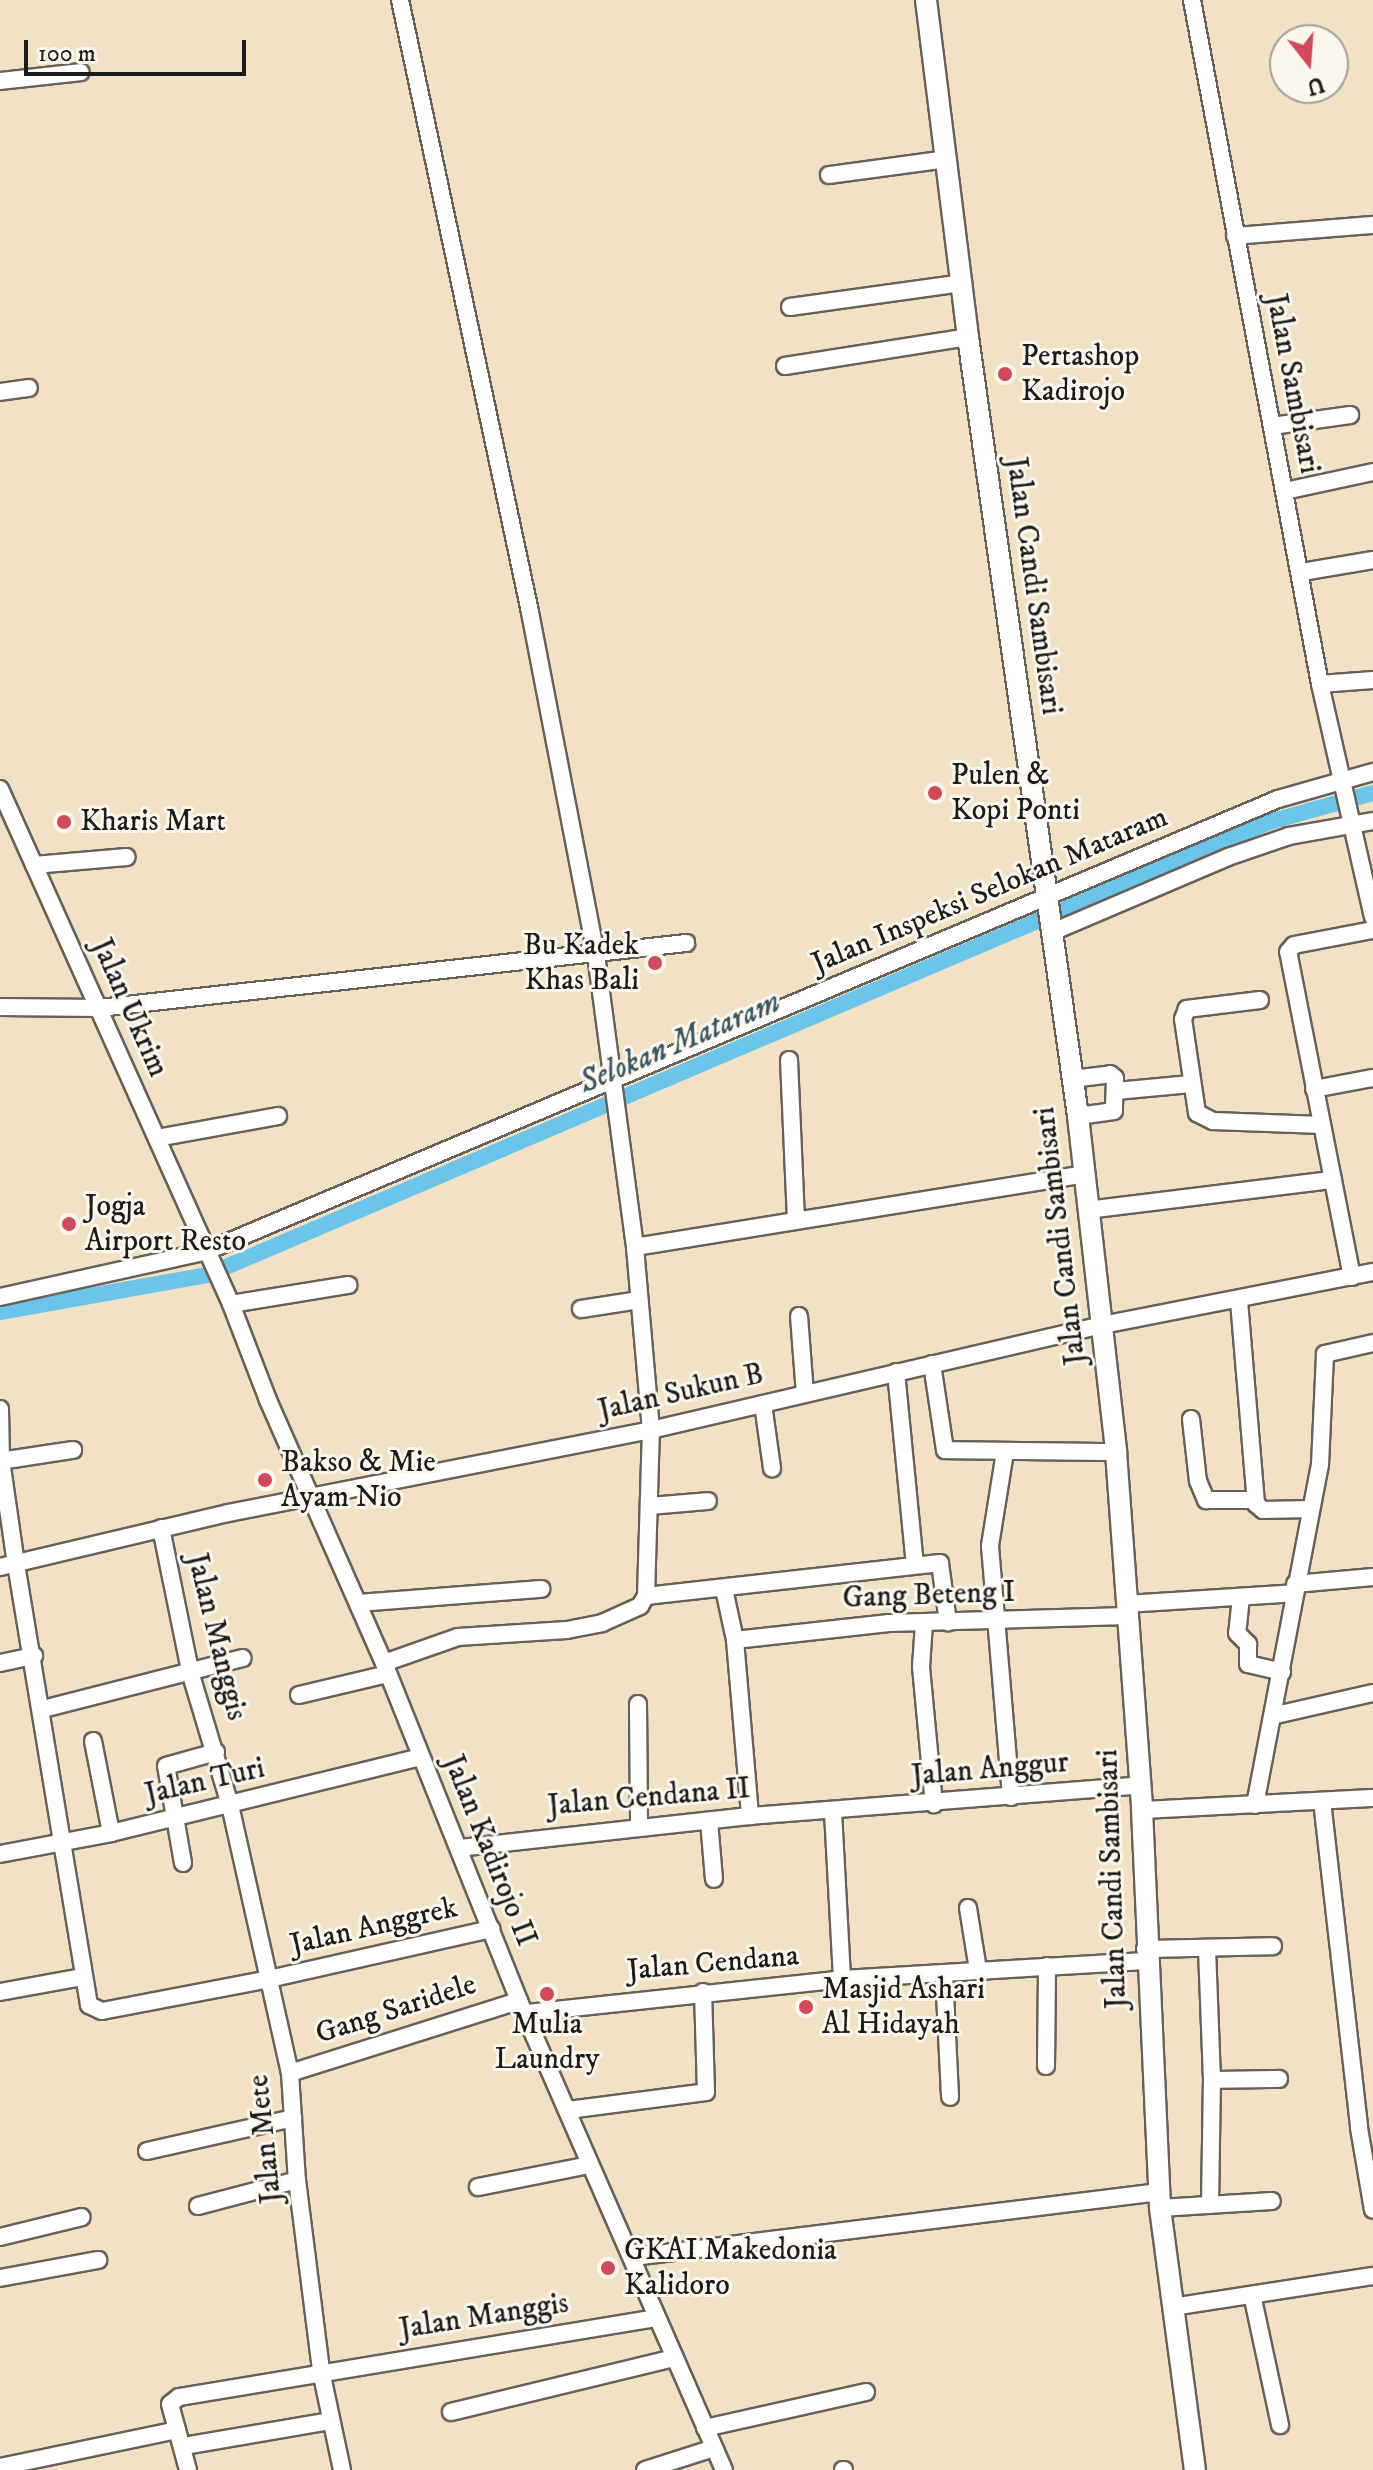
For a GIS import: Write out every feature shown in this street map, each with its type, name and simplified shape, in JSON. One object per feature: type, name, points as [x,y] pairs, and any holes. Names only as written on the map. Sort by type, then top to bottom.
[{"type":"street","points":[[299,1695],[386,1669],[458,1637],[602,1623],[634,1610],[646,1596],[651,1430],[635,1247],[596,955],[530,612],[400,0]]},
{"type":"street","name":"Jalan Candi Sambisari","points":[[926,0],[968,337],[1049,930],[1078,1116],[1116,1452],[1142,1810],[1145,1955],[1159,2200],[1195,2470]]},
{"type":"street","name":"Jalan Sambisari","points":[[1192,0],[1302,572],[1320,684],[1342,783]]},
{"type":"street","points":[[0,81],[81,72]]},
{"type":"street","points":[[829,175],[947,159]]},
{"type":"street","points":[[1235,236],[1373,225]]},
{"type":"street","points":[[790,307],[963,283]]},
{"type":"street","points":[[785,366],[968,337]]},
{"type":"street","points":[[0,392],[29,388]]},
{"type":"street","points":[[1272,426],[1350,415]]},
{"type":"street","points":[[1285,491],[1373,472]]},
{"type":"street","points":[[1302,572],[1373,560]]},
{"type":"street","points":[[1320,684],[1373,680]]},
{"type":"street","name":"Jalan Inspeksi Selokan Mataram","points":[[0,1297],[209,1257],[1045,899],[1373,772]]},
{"type":"street","points":[[1342,783],[1373,912]]},
{"type":"street","name":"Jalan Ukrim","points":[[0,789],[209,1257]]},
{"type":"street","points":[[1049,930],[1228,857],[1289,836],[1352,818],[1373,821]]},
{"type":"street","points":[[34,865],[127,857]]},
{"type":"street","points":[[1352,1277],[1288,952],[1294,945],[1373,930]]},
{"type":"street","points":[[0,1007],[99,1008],[686,943]]},
{"type":"street","points":[[1260,1000],[1187,1009],[1183,1019],[1191,1084],[1203,1120],[1322,1125]]},
{"type":"street","points":[[789,1060],[796,1221]]},
{"type":"street","points":[[1072,1079],[1110,1074],[1116,1091],[1114,1111],[1078,1116]]},
{"type":"street","points":[[1314,1089],[1373,1078]]},
{"type":"street","points":[[1116,1091],[1191,1084]]},
{"type":"street","points":[[157,1138],[278,1116]]},
{"type":"street","points":[[635,1247],[1084,1174]]},
{"type":"street","points":[[1087,1210],[1333,1180]]},
{"type":"street","name":"Jalan Kadirojo II","points":[[209,1257],[386,1669],[589,2165],[633,2257],[724,2470]]},
{"type":"street","name":"Jalan Sukun B","points":[[8,1565],[161,1528],[651,1430],[1102,1325],[1239,1301],[1373,1272]]},
{"type":"street","points":[[231,1304],[348,1285]]},
{"type":"street","points":[[581,1309],[639,1300]]},
{"type":"street","points":[[1239,1301],[1255,1500],[1263,1510],[1311,1509]]},
{"type":"street","points":[[799,1316],[805,1394]]},
{"type":"street","points":[[1255,1805],[1276,1715],[1294,1589],[1320,1465],[1325,1354],[1373,1343]]},
{"type":"street","points":[[932,1364],[943,1449],[1116,1452]]},
{"type":"street","points":[[896,1372],[915,1565]]},
{"type":"street","points":[[763,1404],[772,1468]]},
{"type":"street","points":[[0,1409],[0,1460],[8,1565],[34,1656],[82,1977],[0,1992]]},
{"type":"street","points":[[1191,1419],[1198,1481],[1206,1500],[1255,1500]]},
{"type":"street","points":[[0,1460],[73,1450]]},
{"type":"street","points":[[1005,1452],[990,1546],[1011,1797]]},
{"type":"street","points":[[649,1506],[708,1501]]},
{"type":"street","name":"Jalan Manggis","points":[[161,1528],[191,1675],[230,1805]]},
{"type":"street","points":[[646,1596],[942,1564],[948,1622]]},
{"type":"street","name":"Gang Beteng I","points":[[735,1640],[924,1623],[998,1622],[1126,1610],[1373,1577]]},
{"type":"street","points":[[358,1603],[541,1589]]},
{"type":"street","points":[[724,1589],[735,1640],[750,1816]]},
{"type":"street","points":[[1241,1597],[1237,1633],[1248,1644],[1249,1666],[1282,1672]]},
{"type":"street","points":[[924,1623],[921,1667],[934,1804]]},
{"type":"street","points":[[0,1663],[34,1656]]},
{"type":"street","points":[[43,1709],[191,1675],[243,1658]]},
{"type":"street","points":[[1276,1715],[1373,1693]]},
{"type":"street","points":[[638,1704],[639,1828]]},
{"type":"street","points":[[93,1741],[111,1833]]},
{"type":"street","points":[[183,1863],[166,1766],[216,1752]]},
{"type":"street","name":"Jalan Turi","points":[[0,1854],[111,1833],[421,1757]]},
{"type":"street","name":"Jalan Anggur","points":[[839,1812],[1140,1785]]},
{"type":"street","points":[[1142,1810],[1373,1798]]},
{"type":"street","points":[[1322,1801],[1359,2128],[1373,2210]]},
{"type":"street","name":"Jalan Mete","points":[[230,1805],[290,2073],[297,2180],[321,2371],[342,2470]]},
{"type":"street","points":[[839,1812],[842,1979]]},
{"type":"street","name":"Jalan Cendana II","points":[[459,1848],[750,1816],[839,1812]]},
{"type":"street","points":[[709,1821],[714,1879]]},
{"type":"street","points":[[968,1908],[978,1970]]},
{"type":"street","name":"Jalan Anggrek","points":[[82,1977],[89,2005],[102,2011],[269,1979],[491,1929]]},
{"type":"street","name":"Jalan Cendana","points":[[522,2007],[1273,1946]]},
{"type":"street","points":[[1207,1949],[1212,2080],[1210,2205]]},
{"type":"street","points":[[1046,2066],[1047,1966]]},
{"type":"street","points":[[944,1973],[950,2097]]},
{"type":"street","points":[[568,2110],[706,2092],[703,1992]]},
{"type":"street","name":"Gang Saridele","points":[[290,2073],[522,2007]]},
{"type":"street","points":[[1212,2080],[1279,2079]]},
{"type":"street","points":[[147,2151],[293,2118]]},
{"type":"street","points":[[478,2187],[589,2165]]},
{"type":"street","points":[[198,2206],[297,2180]]},
{"type":"street","points":[[633,2257],[1159,2200],[1210,2205],[1272,2201]]},
{"type":"street","points":[[0,2237],[82,2217]]},
{"type":"street","points":[[0,2278],[98,2260]]},
{"type":"street","points":[[1172,2307],[1253,2299],[1373,2276]]},
{"type":"street","points":[[1253,2299],[1280,2425]]},
{"type":"street","name":"Jalan Manggis","points":[[177,2430],[173,2399],[321,2371],[657,2318]]},
{"type":"street","points":[[451,2412],[675,2358]]},
{"type":"street","points":[[705,2428],[866,2392]]},
{"type":"street","points":[[184,2446],[331,2421]]},
{"type":"street","points":[[0,2467],[177,2430],[184,2446],[188,2470]]},
{"type":"street","points":[[645,2470],[714,2448]]},
{"type":"waterway","name":"Selokan Mataram","points":[[0,1312],[207,1275],[1269,822],[1373,793]]},
{"type":"place","name":"Pertashop Kadirojo","points":[[1005,374]]},
{"type":"place","name":"Pulen & Kopi Ponti","points":[[935,793]]},
{"type":"place","name":"Kharis Mart","points":[[64,822]]},
{"type":"place","name":"Bu Kadek Khas Bali","points":[[655,963]]},
{"type":"place","name":"Jogja Airport Resto","points":[[69,1224]]},
{"type":"place","name":"Bakso & Mie Ayam Nio","points":[[265,1480]]},
{"type":"place","name":"Mulia Laundry","points":[[547,1994]]},
{"type":"place","name":"Masjid Ashari Al Hidayah","points":[[806,2007]]},
{"type":"place","name":"GKAI Makedonia Kalidoro","points":[[608,2268]]}]
